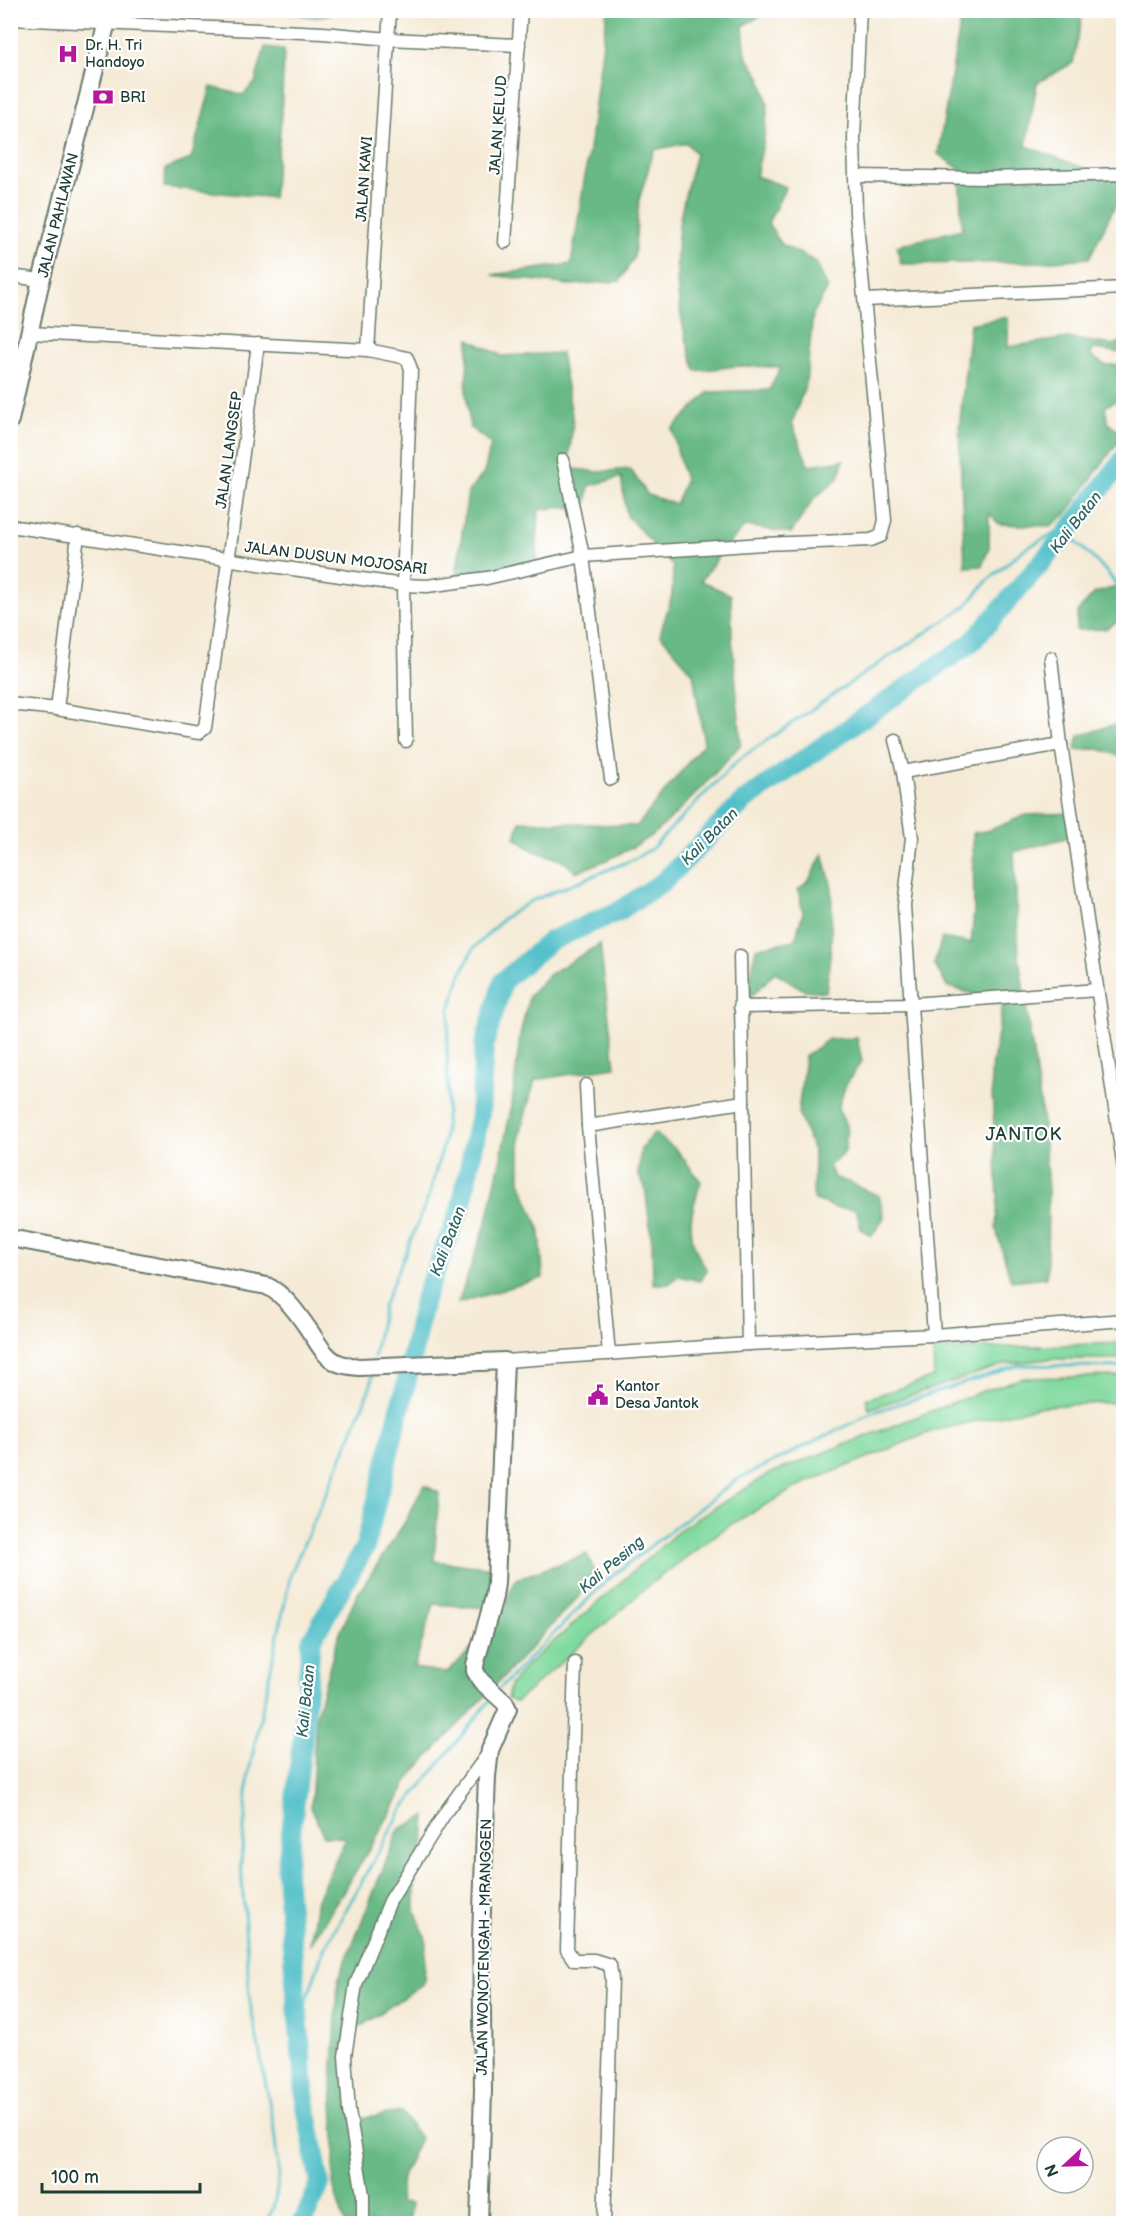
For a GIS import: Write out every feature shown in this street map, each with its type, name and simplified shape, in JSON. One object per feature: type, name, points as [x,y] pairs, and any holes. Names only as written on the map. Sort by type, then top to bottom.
[{"type":"street","name":"JALAN KAWI","points":[[368,350],[390,10]]},
{"type":"street","name":"JALAN KELUD","points":[[505,242],[521,10]]},
{"type":"street","points":[[860,10],[854,138],[856,213],[865,300],[1124,288]]},
{"type":"street","points":[[10,19],[108,17],[388,39],[519,45]]},
{"type":"street","name":"JALAN PAHLAWAN","points":[[10,420],[41,280],[108,17]]},
{"type":"street","points":[[855,176],[987,178],[1124,174]]},
{"type":"street","points":[[10,276],[41,280]]},
{"type":"street","name":"JALAN DUSUN MOJOSARI","points":[[10,526],[403,585],[427,586],[455,583],[583,556],[873,539],[881,536],[885,520],[865,300]]},
{"type":"street","points":[[29,333],[368,350],[401,355],[409,362],[411,369],[403,585],[406,741]]},
{"type":"street","name":"JALAN LANGSEP","points":[[57,709],[199,733],[205,728],[258,344]]},
{"type":"street","points":[[563,460],[583,556],[611,779]]},
{"type":"street","points":[[10,704],[57,709],[78,535]]},
{"type":"street","points":[[1051,658],[1060,744],[1124,1170]]},
{"type":"street","points":[[895,740],[903,772],[912,838],[904,906],[934,1335]]},
{"type":"street","points":[[903,772],[1060,744]]},
{"type":"street","points":[[740,956],[748,1344]]},
{"type":"street","points":[[740,1008],[912,1004],[1098,990]]},
{"type":"street","points":[[586,1085],[609,1354]]},
{"type":"street","points":[[588,1126],[743,1102]]},
{"type":"street","points":[[10,1238],[267,1286],[277,1291],[286,1300],[308,1327],[325,1354],[342,1365],[359,1367],[506,1361],[748,1344],[934,1335],[1124,1320]]},
{"type":"street","name":"JALAN WONOTENGAH - MRANGGEN","points":[[479,2223],[483,2090],[481,1936],[487,1776],[490,1750],[508,1708],[481,1681],[475,1671],[475,1665],[493,1604],[496,1583],[506,1361]]},
{"type":"street","points":[[575,1663],[567,1950],[574,1960],[594,1960],[610,1965],[612,1979],[604,2223]]},
{"type":"street","points":[[363,2223],[363,2195],[349,2111],[345,2056],[356,1984],[390,1901],[447,1810],[490,1750]]},
{"type":"green space","points":[[966,10],[1083,11],[1073,63],[1037,83],[1026,146],[1123,183],[1123,190],[1089,258],[1042,262],[901,264],[897,246],[962,229],[959,169],[938,154],[962,13]]},
{"type":"green space","points":[[281,11],[340,11],[317,18]]},
{"type":"green space","points":[[607,11],[769,11],[743,26],[746,56],[761,78],[768,105],[756,176],[786,187],[768,223],[781,244],[816,262],[828,288],[813,314],[806,383],[792,423],[808,465],[844,460],[838,478],[813,500],[791,533],[745,526],[719,555],[701,581],[731,595],[732,638],[741,744],[690,800],[649,837],[618,855],[575,872],[564,861],[532,850],[515,838],[520,821],[637,826],[704,743],[693,673],[660,634],[672,596],[673,566],[627,516],[621,477],[589,486],[586,507],[539,509],[536,566],[456,576],[468,492],[484,473],[491,444],[470,427],[466,392],[469,339],[502,356],[561,353],[573,421],[568,468],[597,472],[630,469],[648,495],[675,504],[685,481],[672,429],[709,392],[769,390],[781,367],[738,366],[696,371],[685,336],[677,281],[679,226],[696,154],[687,143],[654,150],[639,200],[634,257],[620,281],[570,285],[492,275],[571,264]]},
{"type":"green space","points":[[265,47],[284,49],[281,122],[273,198],[164,187],[165,169],[191,159],[211,87],[243,95],[255,83]]},
{"type":"green space","points":[[1008,317],[1008,347],[1067,338],[1113,345],[1123,341],[1123,353],[1094,349],[1090,355],[1105,365],[1123,365],[1123,396],[1105,407],[1108,423],[1123,435],[1066,514],[1051,526],[999,524],[989,513],[989,548],[982,566],[965,567],[959,430],[970,324]]},
{"type":"green space","points":[[1123,585],[1123,625],[1122,619],[1105,629],[1076,630],[1078,611],[1095,593]]},
{"type":"green space","points":[[1123,718],[1123,757],[1099,749],[1075,750],[1079,736],[1121,722]]},
{"type":"green space","points":[[1071,813],[1073,836],[1014,852],[1019,958],[1042,1114],[1048,1190],[1047,1277],[1011,1281],[996,1229],[998,1197],[991,1074],[1003,1004],[947,986],[934,964],[942,938],[971,943],[974,912],[973,833],[990,830],[1026,815]]},
{"type":"green space","points":[[823,853],[832,888],[831,946],[826,992],[804,990],[775,972],[747,1001],[756,948],[795,940],[803,912],[798,890],[809,880]]},
{"type":"green space","points":[[600,944],[615,1067],[535,1080],[520,1134],[520,1181],[540,1231],[543,1278],[458,1303],[487,1221],[512,1105],[520,1036],[529,996],[548,975]]},
{"type":"green space","points":[[857,1038],[862,1061],[846,1084],[838,1109],[847,1127],[845,1152],[829,1166],[835,1179],[849,1182],[879,1196],[884,1217],[872,1236],[861,1229],[856,1209],[836,1208],[813,1199],[814,1153],[798,1113],[805,1056],[829,1039]]},
{"type":"green space","points":[[654,1133],[677,1150],[701,1182],[691,1217],[695,1248],[707,1270],[700,1281],[678,1276],[669,1284],[653,1284],[652,1243],[645,1187],[638,1174],[641,1149]]},
{"type":"green space","points":[[1123,1343],[1123,1359],[1049,1359],[1006,1364],[869,1409],[866,1399],[934,1377],[933,1350]]},
{"type":"green space","points":[[1123,1376],[1123,1402],[1043,1406],[933,1431],[801,1485],[728,1526],[648,1586],[516,1702],[507,1699],[510,1685],[526,1666],[683,1527],[769,1474],[1022,1378]]},
{"type":"green space","points":[[424,1485],[439,1493],[434,1561],[493,1568],[487,1608],[434,1604],[414,1668],[447,1673],[494,1627],[516,1579],[587,1554],[597,1577],[412,1774],[375,1840],[310,1945],[317,1899],[346,1838],[324,1836],[311,1809],[316,1715],[338,1637],[357,1595],[405,1522]]},
{"type":"green space","points":[[426,1816],[424,1843],[415,1879],[415,1910],[426,1939],[424,1983],[353,2032],[353,2075],[359,2118],[402,2112],[420,2138],[402,2177],[399,2203],[411,2204],[408,2223],[345,2223],[333,2186],[335,2138],[332,2084],[338,1980],[399,1829]]},
{"type":"waterway","name":"Kali Batan","points":[[302,2224],[320,2184],[305,2100],[286,1874],[303,1735],[311,1641],[365,1547],[405,1389],[424,1299],[461,1208],[480,1114],[484,1046],[503,981],[550,941],[619,911],[664,881],[744,801],[972,642],[1061,540],[1124,459]]},
{"type":"waterway","points":[[374,1357],[383,1307],[429,1196],[444,1141],[448,1095],[447,1048],[450,1009],[461,974],[473,949],[504,918],[531,901],[632,860],[651,849],[738,760],[965,607],[988,580],[1023,550],[1054,533],[1067,533],[1107,572],[1124,595]]},
{"type":"waterway","name":"Kali Pesing","points":[[499,1689],[608,1579],[736,1480],[874,1412],[1020,1365],[1124,1367]]},
{"type":"waterway","points":[[266,2224],[274,2205],[279,2177],[273,2122],[250,2003],[241,1863],[249,1772],[291,1573],[340,1462],[371,1385],[372,1376]]},
{"type":"waterway","name":"Kali Pesing","points":[[299,2023],[323,1951],[402,1810],[491,1699]]},
{"type":"place","name":"Dr. H. Tri Handoyo","points":[[68,54]]},
{"type":"place","name":"BRI","points":[[103,97]]},
{"type":"place","name":"Kantor Desa Jantok","points":[[598,1395]]},
{"type":"district","name":"JANTOK","points":[[1024,1134]]}]
